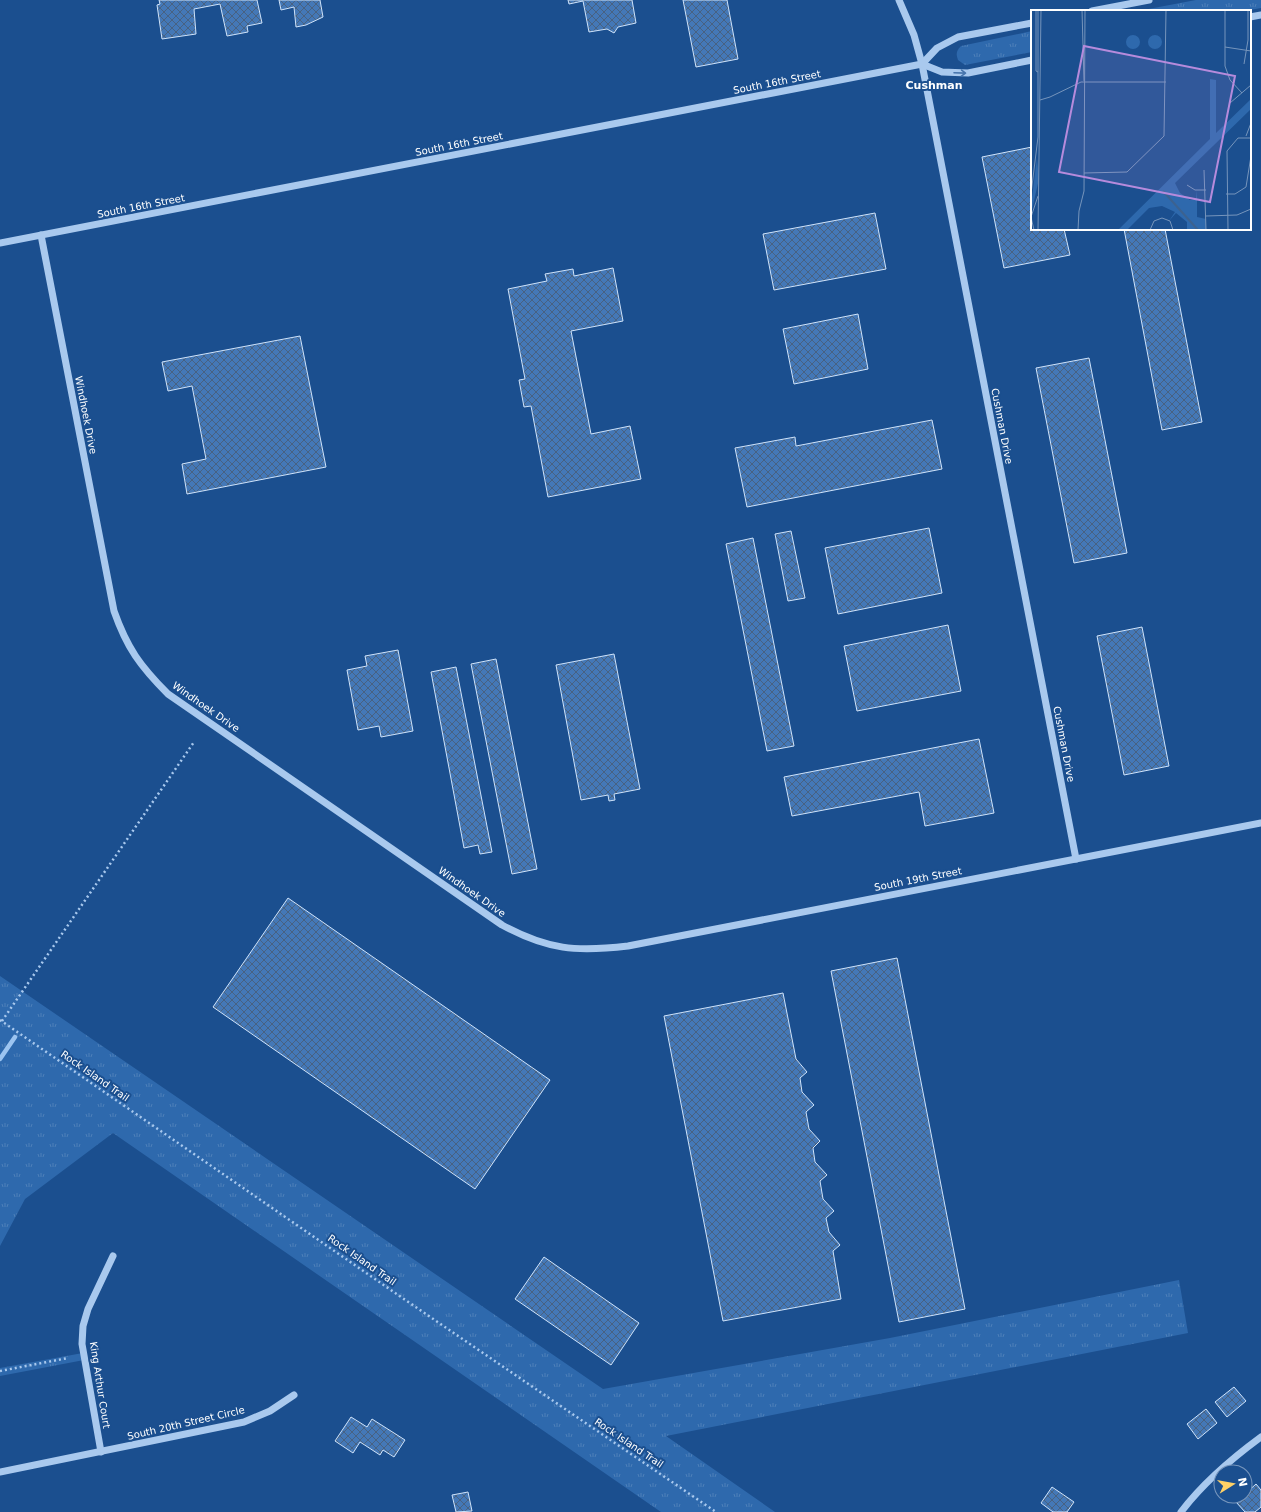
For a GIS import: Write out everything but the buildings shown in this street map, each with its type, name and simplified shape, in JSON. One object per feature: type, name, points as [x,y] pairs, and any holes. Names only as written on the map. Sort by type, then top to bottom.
[{"type":"street","name":"Cushman Drive","points":[[899,0],[914,35],[922,64],[1076,858]]},
{"type":"street","points":[[1104,10],[1149,0]]},
{"type":"street","points":[[1251,18],[1261,15]]},
{"type":"street","points":[[1031,23],[958,37],[938,48],[922,64],[942,72],[968,73],[1031,60]]},
{"type":"street","name":"South 16th Street","points":[[0,243],[922,64]]},
{"type":"street","name":"Windhoek Drive","points":[[41,235],[114,611],[132,652],[148,675],[168,694],[502,925],[522,935],[547,944],[579,950]]},
{"type":"street","name":"South 19th Street","points":[[579,950],[628,946],[1261,823]]},
{"type":"street","name":"King Arthur Court","points":[[101,1452],[82,1344],[88,1309],[113,1256]]},
{"type":"street","name":"South 20th Street Circle","points":[[0,1472],[244,1422],[270,1411],[294,1394]]},
{"type":"street","points":[[1181,1512],[1214,1475],[1261,1437]]},
{"type":"path","points":[[1,1020],[194,742]]},
{"type":"path","name":"Rock Island Trail","points":[[1,1020],[400,1297],[716,1512]]},
{"type":"path","points":[[0,1371],[68,1358]]},
{"type":"green space","points":[[1196,0],[1261,0],[1261,8],[1250,10],[1143,10]]},
{"type":"green space","points":[[1031,31],[1031,52],[965,65],[958,60],[957,56],[958,49],[961,46]]},
{"type":"green space","points":[[0,976],[603,1389],[890,1338],[1179,1280],[1188,1333],[666,1436],[775,1512],[661,1512],[113,1133],[25,1199],[0,1246]]},
{"type":"green space","points":[[83,1353],[84,1360],[0,1376],[0,1368]]},
{"type":"waterway","points":[[0,1059],[15,1037]]},
{"type":"district","name":"Cushman","points":[[934,85]]}]
